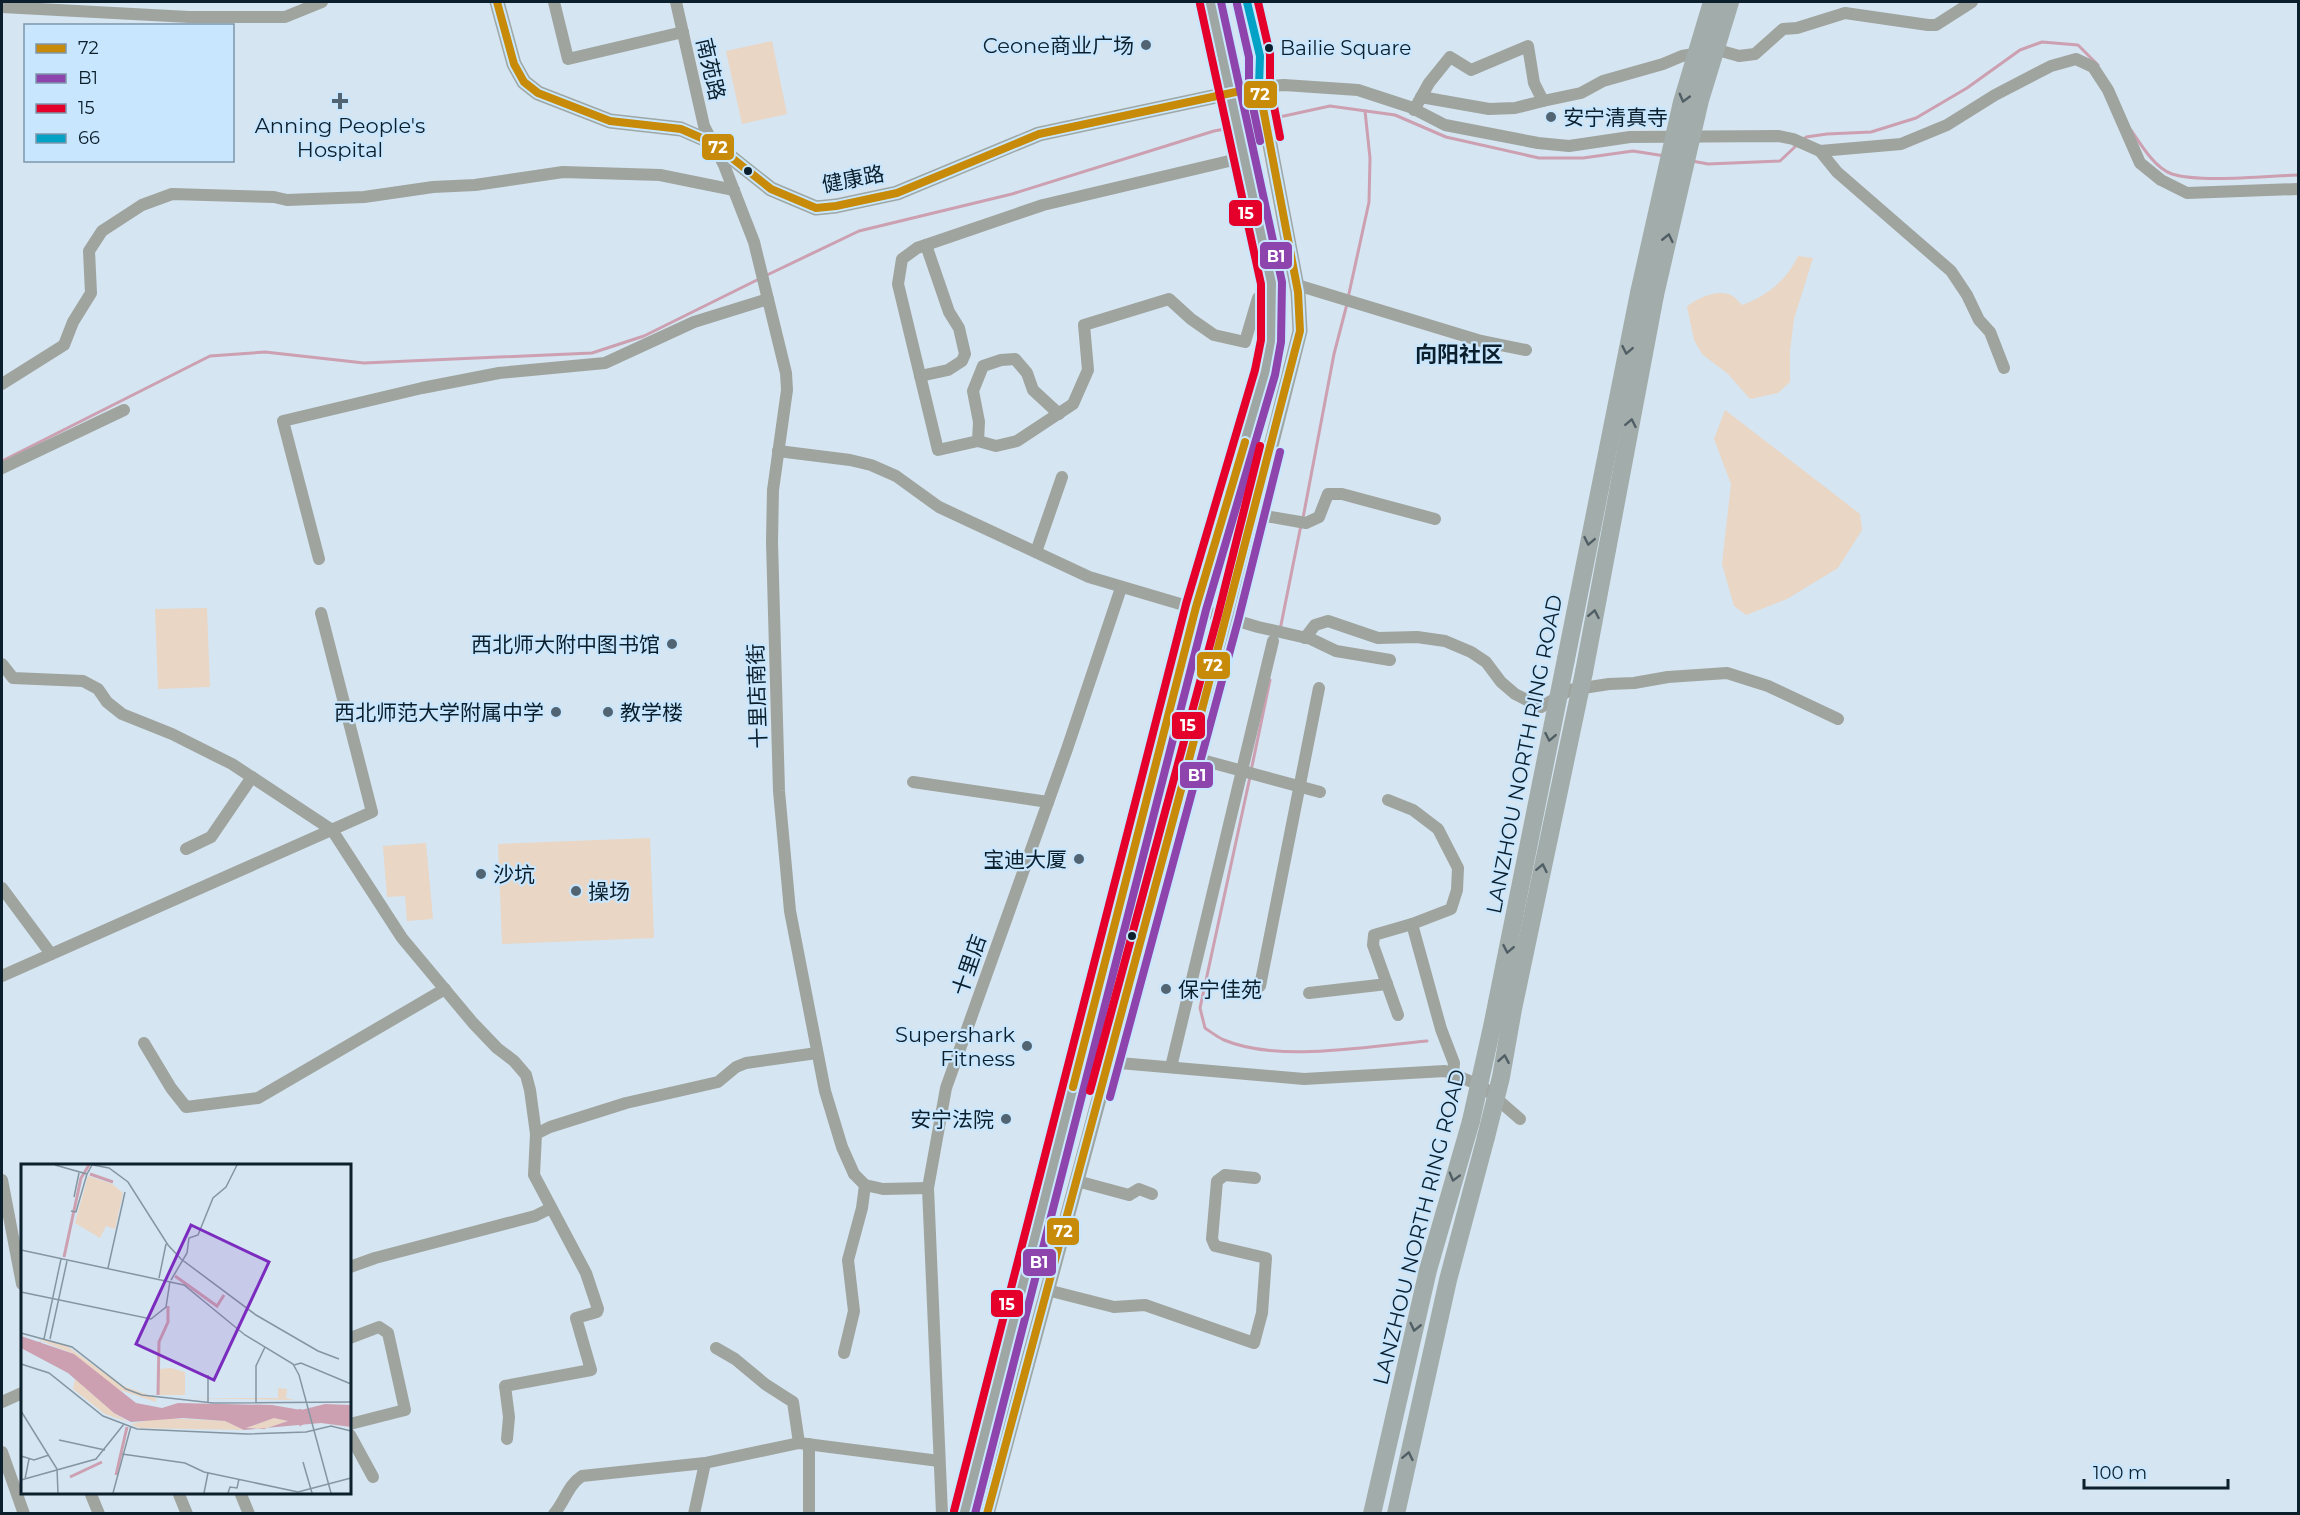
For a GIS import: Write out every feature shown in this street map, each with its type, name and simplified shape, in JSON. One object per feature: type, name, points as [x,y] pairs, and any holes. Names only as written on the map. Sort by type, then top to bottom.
[{"type":"highway","name":"LANZHOU NORTH RING ROAD","points":[[1396,1514],[1448,1280],[1501,1077],[1513,1009],[1584,672],[1647,294],[1682,102],[1713,2]]},
{"type":"highway","name":"LANZHOU NORTH RING ROAD","points":[[1372,1514],[1428,1270],[1471,1120],[1495,1015],[1566,659],[1647,294],[1700,100],[1730,2]]},
{"type":"main road","name":"健康路","points":[[497,2],[514,64],[524,82],[538,93],[610,121],[681,129],[713,143],[771,189],[816,208],[897,193],[1039,134],[1259,87]]},
{"type":"main road","points":[[964,1514],[1196,608],[1265,372],[1271,341],[1272,283],[1232,93],[1210,2]]},
{"type":"main road","points":[[987,1514],[1228,618],[1300,331],[1297,285],[1259,87],[1260,56],[1247,2]]},
{"type":"street","points":[[2,7],[189,17],[285,17],[322,2]]},
{"type":"street","points":[[554,2],[568,59],[683,32]]},
{"type":"street","name":"南苑路","points":[[676,2],[704,126],[713,143]]},
{"type":"street","points":[[1421,97],[1489,109],[1515,108],[1581,93],[1603,81],[1663,64],[1682,56],[1718,50],[1739,56],[1755,54],[1783,29],[1797,28],[1845,13],[1928,25],[1936,24],[1972,2]]},
{"type":"street","points":[[1414,110],[1428,83],[1450,57],[1472,70],[1528,46],[1534,83],[1543,100]]},
{"type":"street","points":[[1820,151],[1901,144],[1947,125],[1995,95],[2051,66],[2076,59],[2093,67],[2108,90],[2140,163],[2161,180],[2187,193],[2298,189]]},
{"type":"street","points":[[1259,87],[1284,85],[1358,90],[1414,110],[1445,125],[1538,143],[1569,146],[1630,137],[1779,136],[1793,139],[1820,151],[1837,172],[1951,271],[1967,295],[1979,320],[1990,332],[2004,368]]},
{"type":"street","name":"十里店南街","points":[[713,143],[754,242],[786,374],[787,390],[773,490],[772,542],[779,791],[790,911],[825,1091],[842,1147],[854,1174],[865,1185]]},
{"type":"street","points":[[1246,157],[1043,205],[917,248],[902,259],[898,284],[938,450],[978,441],[996,446],[1017,441],[1073,404],[1088,370],[1084,325],[1169,299],[1191,319],[1214,335],[1245,342],[1257,298]]},
{"type":"street","points":[[2,384],[64,345],[73,322],[91,293],[88,250],[102,231],[142,205],[172,194],[274,197],[287,200],[364,197],[433,187],[475,185],[562,172],[660,175],[734,190]]},
{"type":"street","points":[[927,245],[949,312],[959,328],[965,354],[973,364],[983,366],[1000,360],[1015,359],[1028,373],[1033,390],[1059,414]]},
{"type":"street","points":[[1297,285],[1481,341],[1526,350]]},
{"type":"street","points":[[319,559],[283,421],[422,388],[499,373],[605,363],[694,322],[768,299]]},
{"type":"street","points":[[920,376],[948,370],[962,361],[965,354]]},
{"type":"street","points":[[978,441],[979,422],[973,391],[983,366]]},
{"type":"street","points":[[2,468],[124,410]]},
{"type":"street","points":[[778,451],[850,459],[871,465],[896,476],[939,507],[1089,577],[1121,588],[1196,608],[1277,635],[1305,638],[1336,651],[1390,660]]},
{"type":"street","points":[[1036,552],[1062,477]]},
{"type":"street","points":[[1254,514],[1301,522],[1318,517],[1328,494],[1342,494],[1435,519]]},
{"type":"street","name":"十里店","points":[[942,1514],[928,1188],[946,1088],[1121,588]]},
{"type":"street","points":[[2,976],[372,812],[321,613]]},
{"type":"street","points":[[1305,638],[1315,625],[1328,621],[1378,638],[1417,637],[1445,641],[1471,652],[1486,662],[1501,682],[1515,694],[1542,707],[1570,690],[1610,684],[1634,684],[1668,676],[1727,673],[1768,686],[1838,719]]},
{"type":"street","points":[[1171,1067],[1248,772],[1277,635]]},
{"type":"street","points":[[2,664],[13,678],[83,681],[98,689],[107,702],[122,714],[172,734],[232,764],[332,830],[402,938],[473,1023],[526,1075],[536,1134],[534,1175],[586,1273],[598,1309],[597,1312],[576,1318],[591,1370],[505,1386],[509,1417],[507,1439]]},
{"type":"street","points":[[1260,986],[1319,688]]},
{"type":"street","points":[[1191,757],[1320,792]]},
{"type":"street","points":[[186,849],[211,837],[252,777]]},
{"type":"street","points":[[913,782],[1048,802]]},
{"type":"street","points":[[1388,800],[1413,810],[1438,829],[1458,868],[1457,890],[1451,909],[1374,935],[1373,945],[1398,1015]]},
{"type":"street","points":[[2,888],[51,954]]},
{"type":"street","points":[[1412,924],[1441,1029],[1454,1063],[1453,1074]]},
{"type":"street","points":[[1309,993],[1387,984]]},
{"type":"street","points":[[144,1043],[171,1088],[186,1107],[258,1098],[445,989]]},
{"type":"street","points":[[536,1134],[550,1127],[626,1103],[718,1082],[736,1067],[746,1063],[817,1053]]},
{"type":"street","points":[[1108,1062],[1304,1079],[1445,1071],[1482,1086],[1520,1119]]},
{"type":"street","points":[[1047,1290],[1114,1307],[1145,1305],[1254,1343],[1262,1313],[1266,1258],[1215,1246],[1212,1239],[1217,1181],[1225,1175],[1255,1178]]},
{"type":"street","points":[[2,1180],[21,1279]]},
{"type":"street","points":[[1077,1181],[1129,1195],[1139,1189],[1152,1194]]},
{"type":"street","points":[[844,1353],[854,1311],[848,1260],[865,1185],[884,1189],[928,1188]]},
{"type":"street","points":[[351,1267],[375,1258],[535,1216],[551,1208]]},
{"type":"street","points":[[351,1338],[379,1327],[388,1333],[405,1410],[351,1425]]},
{"type":"street","points":[[716,1348],[735,1359],[765,1384],[793,1402],[804,1443],[809,1514]]},
{"type":"street","points":[[2,1402],[21,1393]]},
{"type":"street","points":[[351,1437],[373,1477]]},
{"type":"street","points":[[554,1514],[562,1504],[572,1483],[582,1476],[705,1462],[804,1443],[939,1461]]},
{"type":"street","points":[[2,1452],[24,1514]]},
{"type":"street","points":[[694,1514],[705,1462]]},
{"type":"street","points":[[91,1494],[99,1514]]},
{"type":"street","points":[[179,1494],[187,1514]]},
{"type":"street","points":[[241,1494],[249,1514]]},
{"type":"shaded area","points":[[772,41],[787,114],[742,124],[726,51]]},
{"type":"shaded area","points":[[1798,256],[1813,258],[1794,319],[1790,351],[1790,382],[1778,393],[1750,399],[1728,374],[1702,354],[1694,340],[1687,306],[1702,297],[1719,293],[1731,295],[1742,305],[1751,301],[1768,292],[1782,280]]},
{"type":"shaded area","points":[[1725,410],[1860,514],[1862,530],[1838,568],[1787,599],[1746,615],[1734,606],[1722,564],[1731,484],[1714,439]]},
{"type":"shaded area","points":[[207,608],[210,687],[158,689],[155,609]]},
{"type":"shaded area","name":"操场","points":[[650,838],[654,938],[502,944],[498,844]]},
{"type":"shaded area","points":[[426,843],[433,919],[407,921],[405,896],[387,897],[383,846]]},
{"type":"waterway","points":[[1803,140],[1806,137],[1827,134],[1871,132],[1916,118],[1967,88],[2020,50],[2042,42],[2078,45],[2098,65]]},
{"type":"waterway","points":[[1270,119],[1330,106],[1395,115],[1446,137],[1539,158],[1583,158],[1633,151],[1665,156]]},
{"type":"waterway","points":[[1348,298],[1369,202],[1370,158],[1365,111]]},
{"type":"waterway","points":[[1244,125],[1261,121]]},
{"type":"waterway","points":[[765,276],[859,231],[1012,194],[1214,131],[1235,127]]},
{"type":"waterway","points":[[2131,130],[2154,161],[2172,174],[2216,179],[2298,175]]},
{"type":"waterway","points":[[1692,161],[1708,164],[1780,161],[1798,144]]},
{"type":"waterway","points":[[2,461],[210,356],[265,352],[364,363],[592,353],[644,336],[759,279]]},
{"type":"waterway","points":[[1303,518],[1334,354],[1347,304]]},
{"type":"waterway","points":[[1280,630],[1301,525]]},
{"type":"waterway","points":[[1251,771],[1270,680]]},
{"type":"waterway","points":[[1250,777],[1200,1008],[1205,1028],[1224,1040],[1270,1051],[1324,1051],[1427,1041]]},
{"type":"transit line","name":"72","points":[[497,2],[514,64],[524,82],[538,93],[610,121],[681,129],[713,143],[771,189],[816,208],[897,193],[1039,134],[1259,87],[1298,292],[1300,331],[1185,775],[987,1514]]},
{"type":"transit line","name":"B1","points":[[975,1514],[1206,610],[1275,375],[1281,342],[1282,282],[1221,2]]},
{"type":"transit line","name":"66","points":[[1247,2],[1260,56],[1259,87]]},
{"type":"transit line","name":"15","points":[[1258,2],[1270,54],[1270,86],[1280,137]]},
{"type":"transit line","name":"15","points":[[954,1511],[1186,604],[1255,370],[1261,340],[1261,284],[1200,4]]},
{"type":"transit line","name":"B1","points":[[1237,4],[1249,57],[1249,88],[1260,141]]},
{"type":"transit line","name":"72","points":[[1073,1087],[1196,607],[1245,442]]},
{"type":"transit line","name":"15","points":[[1090,1091],[1218,615],[1260,446]]},
{"type":"transit line","name":"B1","points":[[1110,1097],[1238,621],[1280,452]]},
{"type":"place","name":"Ceone商业广场","points":[[1146,45]]},
{"type":"place","name":"Bailie Square","points":[[1269,48]]},
{"type":"place","name":"Anning People's Hospital","points":[[340,101]]},
{"type":"place","name":"安宁清真寺","points":[[1551,117]]},
{"type":"place","name":"西北师大附中图书馆","points":[[672,644]]},
{"type":"place","name":"西北师范大学附属中学","points":[[556,712]]},
{"type":"place","name":"教学楼","points":[[608,712]]},
{"type":"place","name":"宝迪大厦","points":[[1079,859]]},
{"type":"place","name":"沙坑","points":[[481,874]]},
{"type":"place","name":"操场","points":[[576,891]]},
{"type":"place","name":"保宁佳苑","points":[[1166,989]]},
{"type":"place","name":"Supershark Fitness","points":[[1027,1046]]},
{"type":"place","name":"安宁法院","points":[[1006,1119]]},
{"type":"district","name":"向阳社区","points":[[1459,354]]}]
